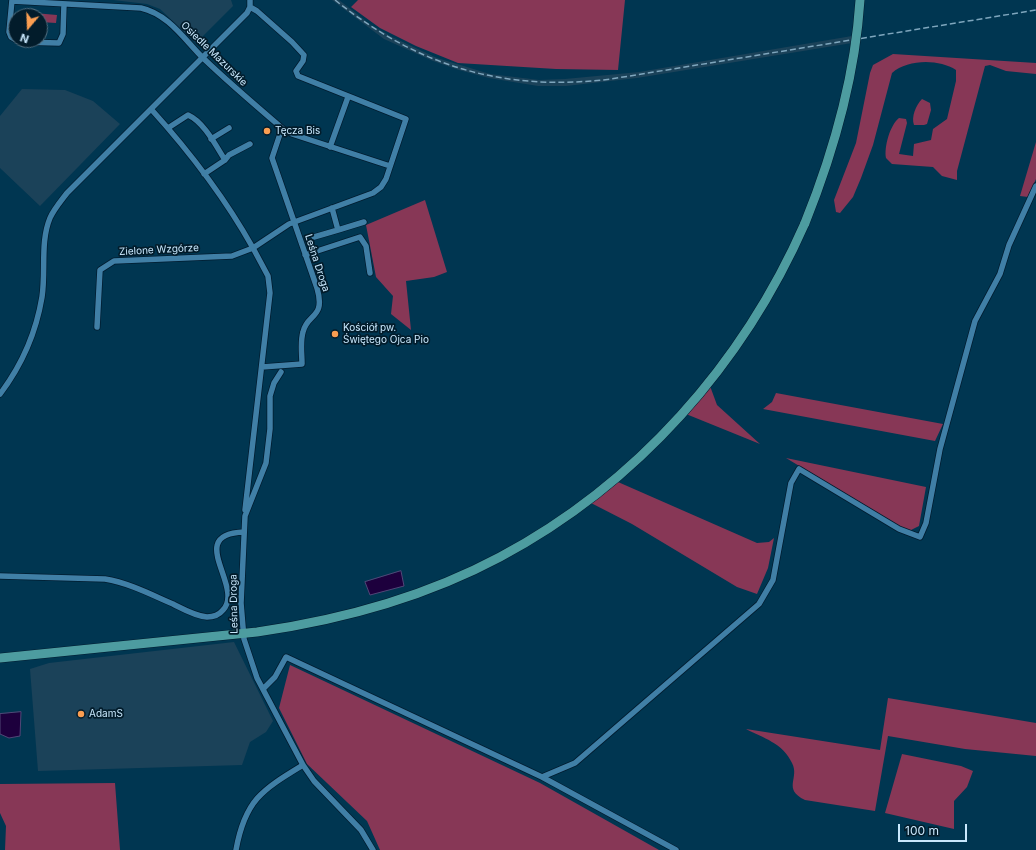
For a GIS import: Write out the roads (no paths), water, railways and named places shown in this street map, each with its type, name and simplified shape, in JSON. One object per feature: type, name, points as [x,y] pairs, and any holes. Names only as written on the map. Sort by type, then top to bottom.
[{"type":"main road","points":[[1,658],[35,658],[243,636],[257,632],[297,626],[372,608],[424,590],[485,564],[538,535],[589,499],[621,474],[670,427],[725,363],[751,326],[778,281],[805,223],[832,152],[843,111],[854,53],[860,0]]},
{"type":"street","points":[[12,0],[9,32],[11,37],[20,42],[59,43],[63,34],[64,4]]},
{"type":"street","name":"Osiedle Mazurskie","points":[[12,0],[148,10],[162,17],[203,57],[282,128],[292,134],[390,166]]},
{"type":"street","points":[[0,394],[22,360],[35,326],[42,296],[45,238],[50,217],[67,193],[247,13],[250,7],[250,0]]},
{"type":"street","points":[[250,7],[292,42],[304,55],[303,61],[296,72],[298,76],[406,119],[386,179],[381,187],[373,193],[294,222],[276,231],[253,248]]},
{"type":"street","points":[[330,147],[348,97]]},
{"type":"street","points":[[150,109],[168,128],[204,174],[253,248],[270,283],[262,367],[246,495],[245,516]]},
{"type":"street","points":[[168,128],[188,115],[194,118],[211,139],[225,160]]},
{"type":"street","points":[[211,139],[229,128]]},
{"type":"street","name":"Leśna Droga","points":[[262,367],[302,364],[303,332],[308,323],[316,314],[320,302],[272,158],[282,128]]},
{"type":"street","points":[[204,174],[225,160],[229,155],[250,144]]},
{"type":"street","points":[[542,777],[575,763],[759,604],[773,580],[791,483],[799,469],[899,529],[920,537],[926,523],[940,449],[975,321],[1000,274],[1009,245],[1036,186]]},
{"type":"street","points":[[332,208],[338,230]]},
{"type":"street","points":[[314,238],[364,222]]},
{"type":"street","points":[[305,255],[360,237],[366,246],[370,273]]},
{"type":"street","name":"Zielone Wzgórze","points":[[97,327],[100,270],[114,261],[232,256],[253,248]]},
{"type":"street","name":"Leśna Droga","points":[[281,372],[274,383],[270,396],[270,429],[266,463],[245,516],[241,603],[243,636],[251,665],[262,689],[303,765],[314,781],[361,830],[373,850]]},
{"type":"street","points":[[0,576],[105,579],[120,582],[195,614],[209,617],[219,615],[228,602],[228,594],[217,557],[219,541],[224,535],[231,532],[244,532]]},
{"type":"street","points":[[262,689],[275,677],[286,657],[542,777],[676,850]]},
{"type":"street","points":[[236,850],[240,830],[259,794],[303,765]]},
{"type":"railway","points":[[335,0],[367,23],[399,42],[431,58],[464,70],[535,82],[572,82],[611,79],[1036,10]]},
{"type":"place","name":"Tęcza Bis","points":[[267,131]]},
{"type":"place","name":"Kościół pw. Świętego Ojca Pio","points":[[335,334]]},
{"type":"place","name":"AdamS","points":[[81,714]]}]
